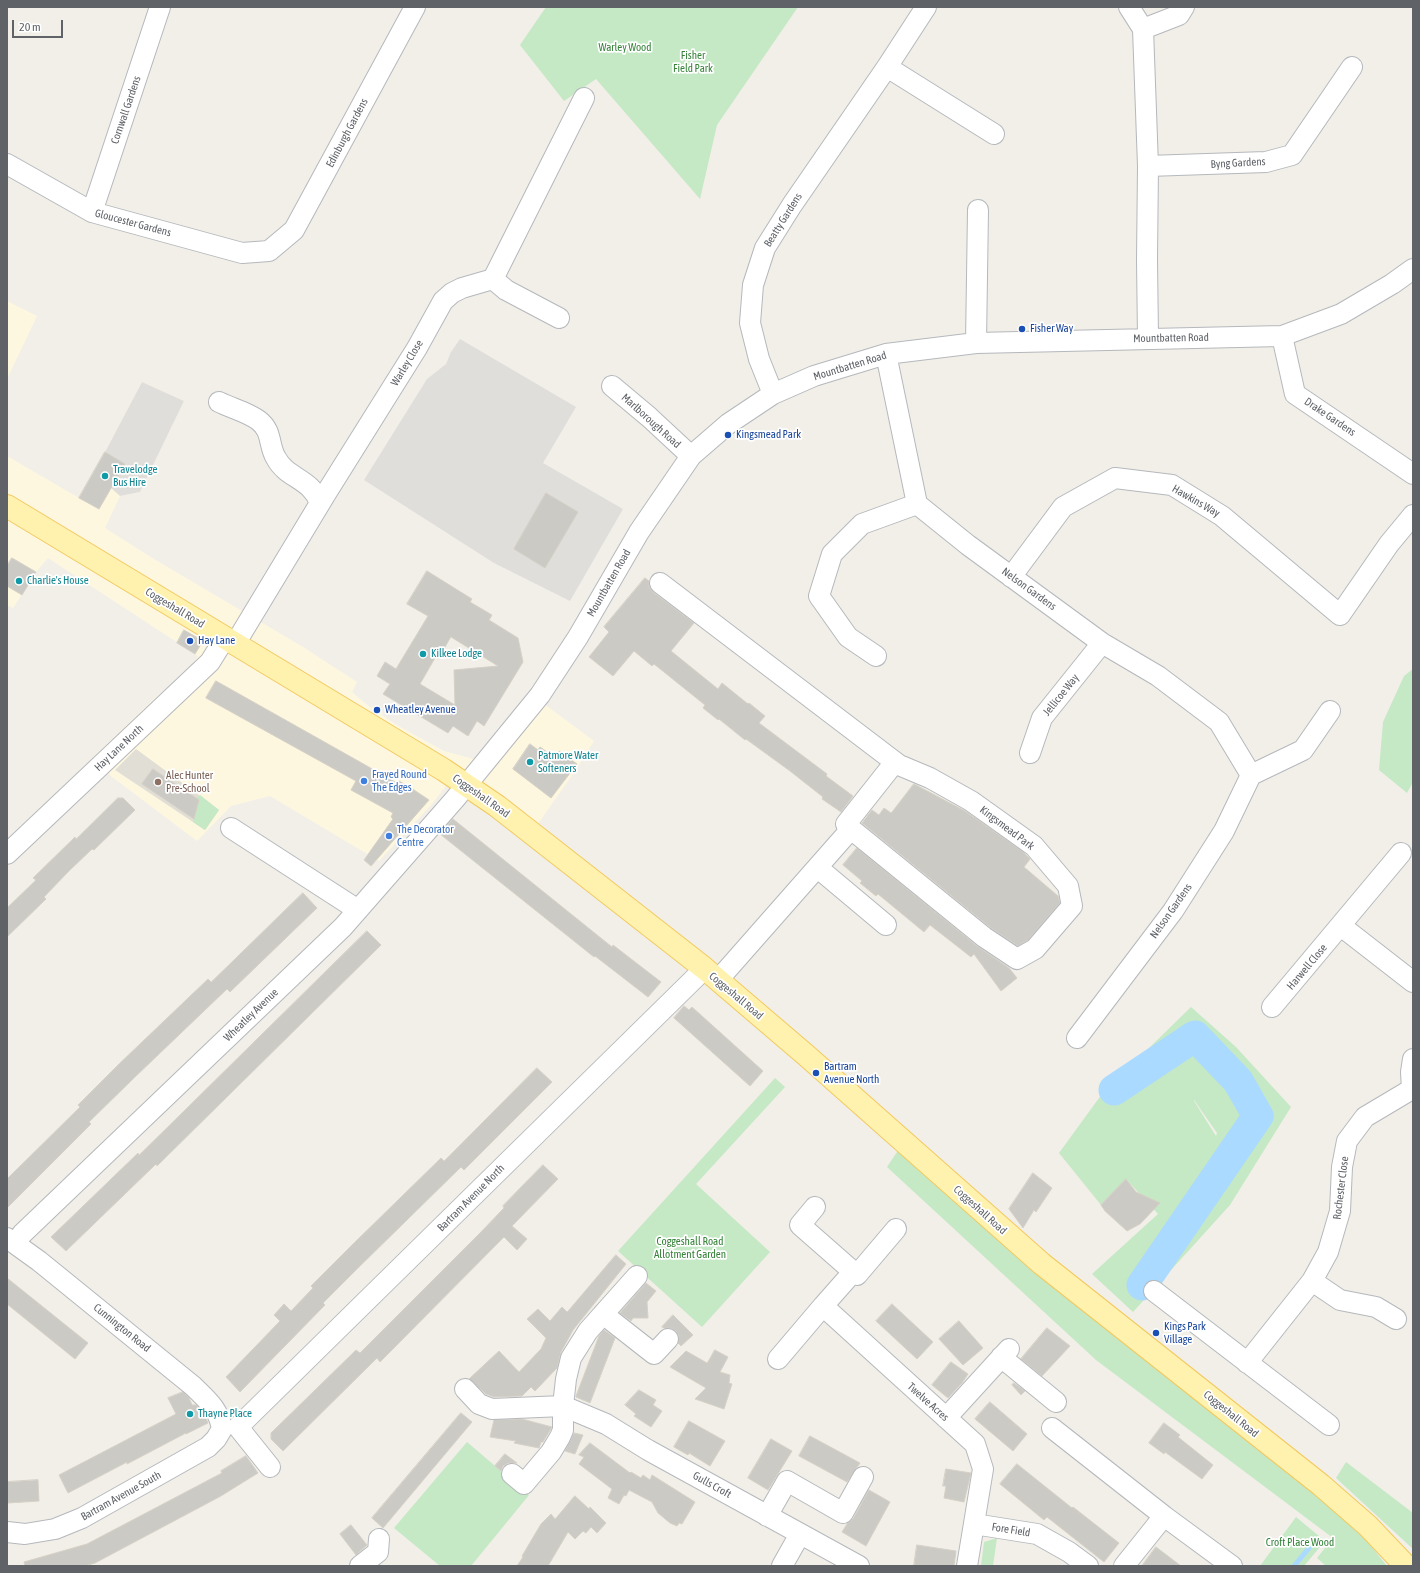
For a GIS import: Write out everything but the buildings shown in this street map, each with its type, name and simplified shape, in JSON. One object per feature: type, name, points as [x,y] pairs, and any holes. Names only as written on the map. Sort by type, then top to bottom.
[{"type":"main road","name":"Coggeshall Road","points":[[7,506],[467,785],[497,806],[711,974],[813,1061],[1042,1264],[1321,1485],[1368,1526],[1406,1566]]},
{"type":"street","name":"Cornwall Gardens","points":[[92,212],[160,7]]},
{"type":"street","name":"Edinburgh Gardens","points":[[269,251],[294,230],[415,7]]},
{"type":"street","name":"Beatty Gardens","points":[[773,394],[758,359],[750,323],[753,285],[765,248],[792,205],[887,67],[926,7]]},
{"type":"street","points":[[1129,7],[1143,29],[1148,166],[1146,260],[1148,338]]},
{"type":"street","points":[[1143,29],[1179,15],[1184,7]]},
{"type":"street","points":[[887,67],[994,134]]},
{"type":"street","name":"Byng Gardens","points":[[1148,166],[1266,162],[1292,155],[1352,67]]},
{"type":"street","points":[[559,318],[506,290],[493,279],[584,98]]},
{"type":"street","name":"Gloucester Gardens","points":[[7,164],[92,212],[242,253],[269,251]]},
{"type":"street","points":[[976,343],[978,210]]},
{"type":"street","name":"Mountbatten Road","points":[[467,785],[540,695],[578,637],[639,532],[691,456],[728,424],[773,394],[814,376],[886,354],[976,343],[1282,336],[1341,314],[1392,284],[1413,268]]},
{"type":"street","name":"Warley Close","points":[[230,641],[320,503],[417,348],[443,301],[452,293],[462,288],[493,279]]},
{"type":"street","name":"Drake Gardens","points":[[1282,336],[1295,394],[1413,474]]},
{"type":"street","points":[[876,656],[848,637],[819,596],[832,554],[862,524],[917,504],[886,354]]},
{"type":"street","name":"Marlborough Road","points":[[612,386],[649,417],[691,456]]},
{"type":"street","points":[[219,402],[258,420],[270,435],[275,458],[284,470],[312,488],[317,494],[320,503]]},
{"type":"street","name":"Hawkins Way","points":[[1011,577],[1063,507],[1115,478],[1172,485],[1222,516],[1340,615],[1389,544],[1413,515]]},
{"type":"street","name":"Nelson Gardens","points":[[917,504],[968,545],[1102,643],[1158,676],[1219,722],[1251,775],[1224,831],[1173,911],[1077,1038]]},
{"type":"street","name":"Kingsmead Park","points":[[660,583],[899,765],[930,778],[971,801],[1034,846],[1068,886],[1072,906],[1035,949],[1017,959],[984,936],[851,829],[818,868],[711,974]]},
{"type":"street","name":"Hay Lane North","points":[[7,854],[210,662],[230,641]]},
{"type":"street","name":"Jellicoe Way","points":[[1030,754],[1042,718],[1102,643]]},
{"type":"street","points":[[1251,775],[1303,750],[1330,711]]},
{"type":"street","points":[[846,824],[895,762]]},
{"type":"street","name":"Wheatley Avenue","points":[[14,1236],[343,927],[467,785]]},
{"type":"street","points":[[231,828],[358,910]]},
{"type":"street","name":"Harwell Close","points":[[1272,1008],[1401,853]]},
{"type":"street","points":[[818,868],[886,924]]},
{"type":"street","points":[[1341,926],[1413,982]]},
{"type":"street","name":"Bartram Avenue North","points":[[230,1428],[691,982],[711,974]]},
{"type":"street","points":[[1412,1089],[1411,1072],[1413,1059]]},
{"type":"street","name":"Rochester Close","points":[[1247,1363],[1312,1281],[1328,1252],[1340,1211],[1342,1167],[1347,1142],[1365,1117],[1412,1089]]},
{"type":"street","points":[[815,1207],[800,1225],[857,1275],[896,1229]]},
{"type":"street","name":"Cunnington Road","points":[[14,1236],[39,1261],[193,1386],[213,1406],[220,1419],[270,1467]]},
{"type":"street","points":[[778,1359],[853,1272]]},
{"type":"street","points":[[512,1474],[524,1484],[551,1452],[563,1430],[563,1406],[566,1379],[571,1358],[588,1331],[637,1276]]},
{"type":"street","points":[[1312,1281],[1340,1300],[1376,1307],[1396,1319]]},
{"type":"street","points":[[1154,1291],[1328,1425]]},
{"type":"street","name":"Twelve Acres","points":[[823,1306],[975,1444],[983,1469],[967,1566]]},
{"type":"street","points":[[603,1314],[654,1354],[668,1339]]},
{"type":"street","points":[[946,1418],[1005,1353],[1056,1402]]},
{"type":"street","name":"Gulls Croft","points":[[465,1389],[479,1404],[492,1409],[563,1406],[606,1424],[648,1450],[859,1566]]},
{"type":"street","name":"Bartram Avenue South","points":[[7,1532],[25,1534],[54,1529],[82,1518],[208,1447],[230,1428]]},
{"type":"street","points":[[1052,1428],[1164,1516],[1232,1566]]},
{"type":"street","points":[[767,1516],[787,1481],[843,1513],[863,1477]]},
{"type":"street","points":[[1124,1566],[1164,1516]]},
{"type":"street","name":"Fore Field","points":[[974,1524],[1037,1534],[1069,1552],[1088,1566]]},
{"type":"street","points":[[782,1566],[800,1534]]},
{"type":"street","points":[[360,1566],[378,1552],[379,1539]]},
{"type":"shaded area","points":[[7,301],[37,316],[7,379]]},
{"type":"shaded area","points":[[460,339],[576,407],[543,463],[623,509],[570,601],[494,563],[364,480],[427,379],[446,364],[451,352]]},
{"type":"shaded area","points":[[142,382],[184,401],[140,492],[120,496],[105,528],[154,559],[303,647],[357,682],[352,692],[371,708],[373,706],[383,712],[382,715],[395,724],[444,751],[474,759],[510,724],[528,692],[594,741],[526,841],[471,799],[468,800],[448,783],[432,804],[379,861],[270,796],[231,806],[197,841],[111,776],[93,757],[157,696],[187,675],[198,656],[48,558],[36,572],[13,608],[7,605],[7,456],[79,498]]},
{"type":"shaded area","points":[[142,382],[184,401],[140,492],[120,496],[111,488],[125,464],[105,452]]},
{"type":"shaded area","name":"Alec Hunter Pre-School","points":[[136,749],[219,810],[205,830],[115,770]]},
{"type":"green space","name":"Fisher Field Park","points":[[546,7],[798,7],[717,125],[700,199],[596,79],[564,101],[520,45]]},
{"type":"green space","points":[[1413,669],[1413,782],[1407,793],[1379,770],[1383,722],[1404,676]]},
{"type":"green space","points":[[200,795],[219,810],[205,830],[193,822],[199,800],[197,798]]},
{"type":"green space","points":[[1191,1007],[1236,1047],[1291,1107],[1230,1205],[1133,1312],[1092,1274],[1158,1214],[1126,1179],[1101,1205],[1059,1153],[1102,1094]],"holes":[[[1194,1100],[1217,1133],[1216,1136]]]},
{"type":"green space","name":"Coggeshall Road Allotment Garden","points":[[775,1078],[785,1087],[696,1184],[770,1252],[702,1327],[618,1251]]},
{"type":"green space","points":[[899,1149],[1272,1455],[1359,1531],[1387,1566],[1326,1566],[1317,1558],[1333,1538],[1096,1360],[887,1167]]},
{"type":"green space","points":[[467,1442],[529,1495],[471,1566],[440,1566],[394,1528]]},
{"type":"green space","points":[[1346,1462],[1413,1513],[1413,1549],[1336,1478]]},
{"type":"green space","name":"Croft Place Wood","points":[[1296,1517],[1325,1541],[1304,1566],[1260,1566]]},
{"type":"green space","points":[[997,1538],[993,1566],[981,1566],[984,1542]]},
{"type":"waterway","points":[[1114,1090],[1195,1036],[1238,1081],[1258,1116],[1142,1285]]},
{"type":"waterway","points":[[1294,1566],[1309,1548]]},
{"type":"place","name":"Fisher Way","points":[[1022,329]]},
{"type":"place","name":"Kingsmead Park","points":[[728,435]]},
{"type":"place","name":"Travelodge Bus Hire","points":[[105,476]]},
{"type":"place","name":"Charlie's House","points":[[19,581]]},
{"type":"place","name":"Hay Lane","points":[[190,641]]},
{"type":"place","name":"Kilkee Lodge","points":[[423,654]]},
{"type":"place","name":"Wheatley Avenue","points":[[377,710]]},
{"type":"place","name":"Patmore Water Softeners","points":[[530,762]]},
{"type":"place","name":"Frayed Round The Edges","points":[[364,781]]},
{"type":"place","name":"Alec Hunter Pre-School","points":[[158,782]]},
{"type":"place","name":"The Decorator Centre","points":[[389,836]]},
{"type":"place","name":"Bartram Avenue North","points":[[816,1073]]},
{"type":"place","name":"Kings Park Village","points":[[1156,1333]]},
{"type":"place","name":"Thayne Place","points":[[190,1414]]},
{"type":"park label","name":"Warley Wood","points":[[625,48]]}]
